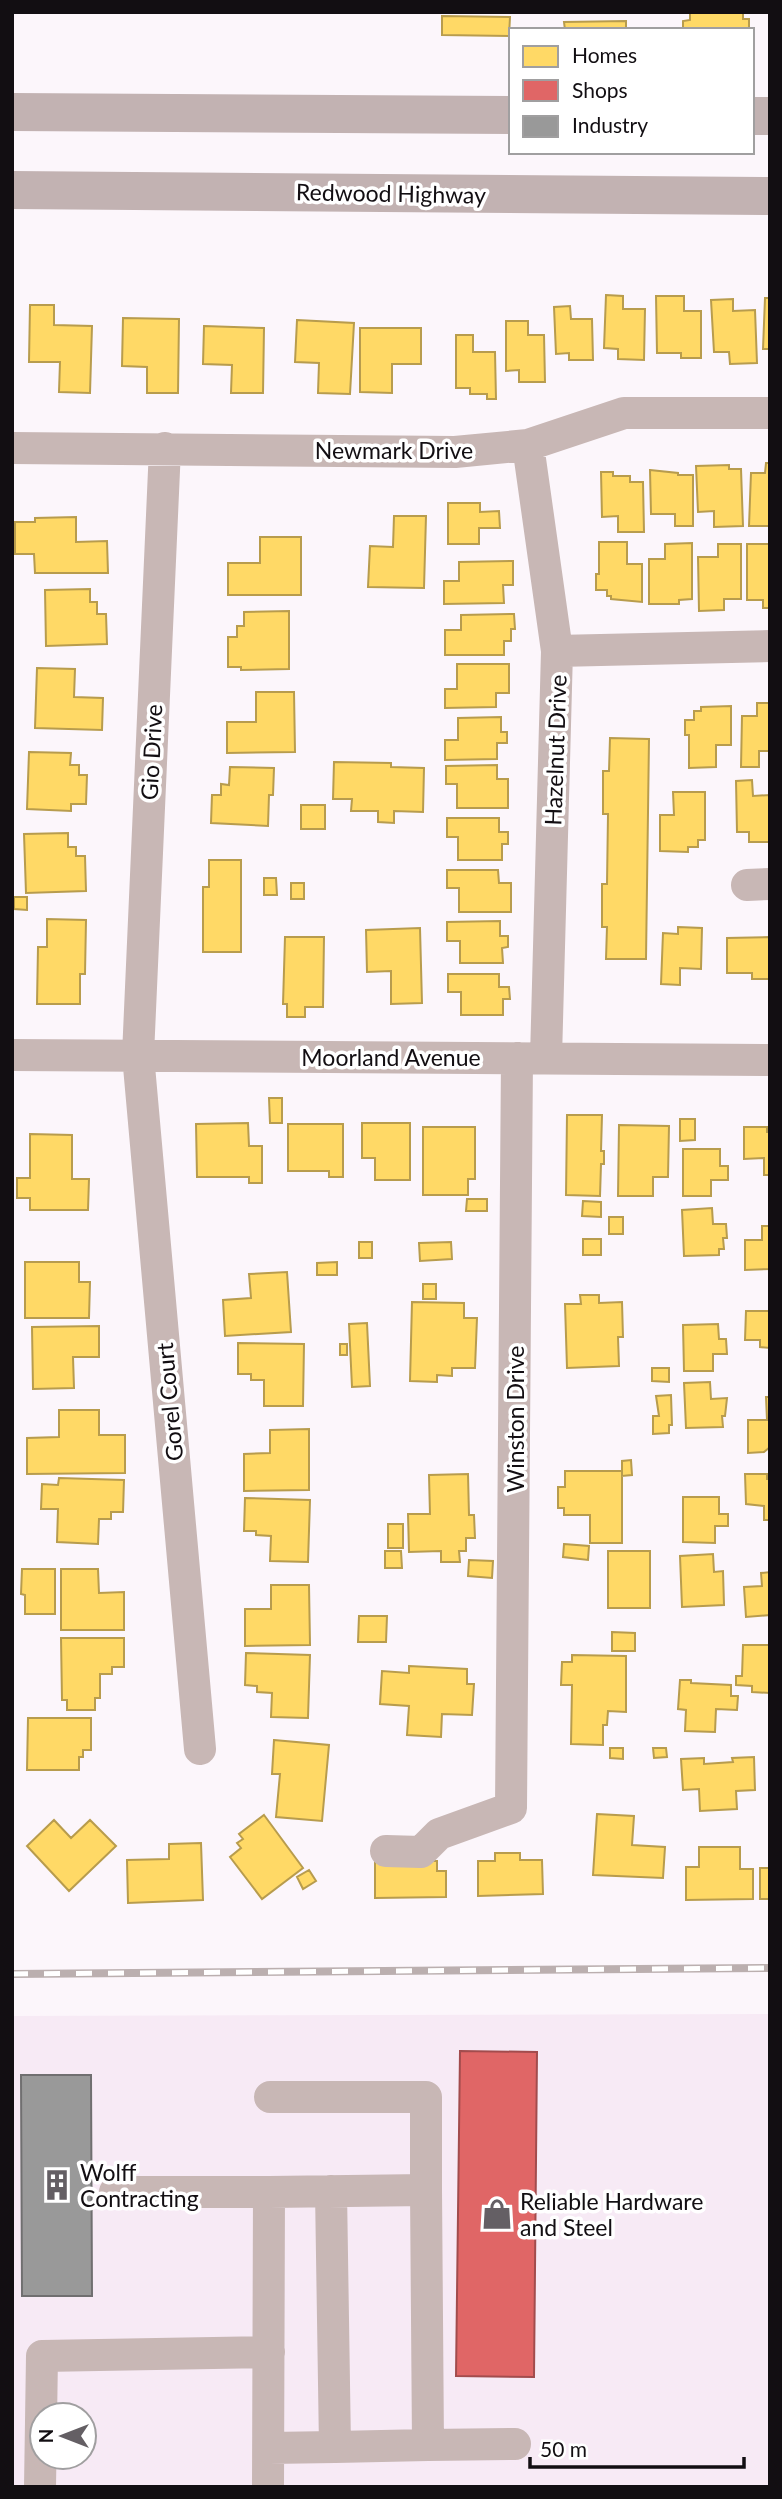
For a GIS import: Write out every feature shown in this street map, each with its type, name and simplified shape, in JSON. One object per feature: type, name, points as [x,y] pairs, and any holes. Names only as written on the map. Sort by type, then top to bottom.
[{"type":"highway","points":[[12,112],[509,115]]},
{"type":"highway","name":"Redwood Highway","points":[[12,190],[770,196]]},
{"type":"street","name":"Newmark Drive","points":[[12,449],[455,452],[528,445],[624,413],[770,413]]},
{"type":"street","name":"Hazelnut Drive","points":[[528,445],[557,651],[532,1058]]},
{"type":"street","name":"Gio Drive","points":[[138,1055],[165,449]]},
{"type":"street","points":[[557,651],[770,646]]},
{"type":"street","name":"Moorland Avenue","points":[[12,1055],[770,1060]]},
{"type":"street","name":"Gorel Court","points":[[138,1055],[200,1749]]},
{"type":"street","name":"Winston Drive","points":[[386,1851],[421,1852],[439,1834],[511,1808],[532,1058]]},
{"type":"street","points":[[270,2097],[426,2097],[428,2445]]},
{"type":"street","points":[[115,2192],[426,2190]]},
{"type":"street","points":[[331,2191],[335,2447]]},
{"type":"street","points":[[268,2487],[269,2192]]},
{"type":"street","points":[[40,2487],[42,2356],[269,2352]]},
{"type":"street","points":[[269,2448],[515,2444]]},
{"type":"shaded area","points":[[770,2014],[770,2487],[12,2487],[12,2016]]},
{"type":"building: Homes","points":[[690,12],[743,12],[743,19],[749,19],[749,28],[683,28],[683,21],[690,20]]},
{"type":"building: Homes","points":[[442,16],[510,17],[509,36],[442,35]]},
{"type":"building: Homes","points":[[626,21],[626,28],[565,28],[564,22]]},
{"type":"building: Homes","points":[[606,295],[623,296],[623,309],[645,309],[644,360],[618,359],[618,349],[604,348]]},
{"type":"building: Homes","points":[[656,296],[684,296],[684,311],[701,311],[701,358],[681,358],[681,353],[657,353]]},
{"type":"building: Homes","points":[[765,298],[770,298],[770,349],[763,349]]},
{"type":"building: Homes","points":[[733,299],[733,311],[755,310],[757,363],[730,364],[729,352],[714,352],[711,300]]},
{"type":"building: Homes","points":[[30,305],[54,305],[54,325],[92,326],[90,393],[59,392],[60,362],[29,362]]},
{"type":"building: Homes","points":[[570,306],[571,319],[592,319],[593,360],[569,360],[569,353],[556,354],[554,307]]},
{"type":"building: Homes","points":[[123,318],[179,319],[178,393],[147,393],[147,367],[122,366]]},
{"type":"building: Homes","points":[[297,320],[354,323],[350,394],[318,393],[319,363],[295,362]]},
{"type":"building: Homes","points":[[506,321],[528,321],[528,335],[544,335],[545,382],[519,382],[519,370],[506,371]]},
{"type":"building: Homes","points":[[204,326],[264,328],[263,393],[231,393],[232,365],[203,364]]},
{"type":"building: Homes","points":[[360,328],[421,328],[421,364],[392,364],[392,393],[360,392]]},
{"type":"building: Homes","points":[[456,335],[473,335],[473,352],[495,352],[496,399],[487,399],[487,394],[470,394],[470,388],[456,388]]},
{"type":"building: Homes","points":[[766,463],[770,463],[770,526],[749,526],[751,473],[765,473]]},
{"type":"building: Homes","points":[[729,465],[729,469],[741,469],[743,526],[714,527],[714,511],[698,512],[696,466]]},
{"type":"building: Homes","points":[[650,470],[693,475],[693,526],[675,526],[675,514],[651,514]]},
{"type":"building: Homes","points":[[601,472],[613,472],[613,476],[630,476],[630,482],[643,482],[644,532],[618,532],[618,516],[602,517]]},
{"type":"building: Homes","points":[[448,503],[480,503],[480,512],[499,511],[500,528],[479,528],[479,544],[448,544]]},
{"type":"building: Homes","points":[[394,516],[426,516],[424,588],[368,587],[370,546],[393,547]]},
{"type":"building: Homes","points":[[76,517],[76,542],[107,541],[108,573],[35,573],[34,554],[15,554],[15,522],[35,522],[35,518]]},
{"type":"building: Homes","points":[[260,537],[301,537],[301,595],[228,595],[228,563],[260,563]]},
{"type":"building: Homes","points":[[599,542],[627,542],[627,564],[642,564],[642,602],[611,599],[611,596],[607,596],[607,590],[596,590]]},
{"type":"building: Homes","points":[[692,543],[692,599],[679,600],[679,604],[649,604],[649,559],[665,559],[665,544]]},
{"type":"building: Homes","points":[[718,544],[741,544],[741,599],[724,599],[724,610],[699,611],[698,557],[718,557]]},
{"type":"building: Homes","points":[[747,544],[770,544],[770,608],[763,608],[763,600],[747,600]]},
{"type":"building: Homes","points":[[513,561],[513,585],[503,585],[504,603],[444,604],[444,581],[459,581],[459,562]]},
{"type":"building: Homes","points":[[90,589],[90,602],[97,602],[97,614],[106,614],[107,644],[46,646],[45,590]]},
{"type":"building: Homes","points":[[289,611],[289,669],[241,670],[241,667],[228,667],[228,637],[237,637],[237,626],[244,626],[244,612]]},
{"type":"building: Homes","points":[[514,614],[515,629],[511,629],[511,641],[504,641],[504,655],[445,655],[445,630],[461,630],[461,615]]},
{"type":"building: Homes","points":[[457,664],[509,664],[509,693],[496,693],[496,707],[445,708],[445,689],[457,689]]},
{"type":"building: Homes","points":[[37,668],[75,669],[74,697],[103,698],[102,730],[35,728]]},
{"type":"building: Homes","points":[[256,692],[294,692],[295,752],[227,753],[227,722],[256,722]]},
{"type":"building: Homes","points":[[757,703],[770,703],[770,751],[759,751],[759,767],[741,767],[742,716],[757,716]]},
{"type":"building: Homes","points":[[731,706],[731,745],[716,745],[716,767],[689,768],[689,735],[685,735],[685,720],[694,720],[694,711],[701,711],[701,707]]},
{"type":"building: Homes","points":[[501,717],[501,732],[507,732],[507,743],[497,743],[497,759],[445,760],[445,740],[458,740],[458,718]]},
{"type":"building: Homes","points":[[610,738],[649,739],[646,959],[606,959],[607,927],[602,927],[602,884],[607,884],[608,814],[603,814],[603,771],[609,771]]},
{"type":"building: Homes","points":[[29,752],[71,753],[70,765],[79,765],[79,775],[87,775],[86,804],[71,804],[71,811],[27,809]]},
{"type":"building: Homes","points":[[334,762],[391,763],[391,767],[424,768],[423,812],[394,811],[394,823],[378,822],[378,811],[351,811],[352,799],[333,799]]},
{"type":"building: Homes","points":[[497,765],[497,779],[508,779],[508,808],[457,808],[457,784],[446,784],[446,766]]},
{"type":"building: Homes","points":[[230,767],[274,768],[273,795],[269,795],[268,826],[211,823],[212,795],[221,795],[221,784],[229,785]]},
{"type":"building: Homes","points":[[752,780],[753,796],[770,795],[770,842],[749,842],[749,832],[737,832],[736,781]]},
{"type":"building: Homes","points":[[673,792],[705,792],[705,840],[698,840],[698,847],[688,847],[688,852],[660,851],[660,815],[674,815]]},
{"type":"building: Homes","points":[[301,805],[325,805],[325,829],[301,829]]},
{"type":"building: Homes","points":[[447,818],[499,818],[499,832],[508,832],[508,844],[502,844],[502,860],[458,860],[458,837],[447,837]]},
{"type":"building: Homes","points":[[68,833],[68,847],[76,847],[76,856],[85,856],[86,891],[26,893],[24,834]]},
{"type":"building: Homes","points":[[209,860],[241,860],[241,952],[203,952],[203,887],[209,887]]},
{"type":"building: Homes","points":[[447,870],[498,870],[499,883],[511,883],[511,912],[459,912],[459,888],[447,888]]},
{"type":"building: Homes","points":[[264,878],[276,878],[277,895],[264,895]]},
{"type":"building: Homes","points":[[291,883],[304,883],[304,899],[291,899]]},
{"type":"building: Homes","points":[[14,897],[27,897],[27,910],[14,909]]},
{"type":"building: Homes","points":[[47,919],[86,920],[85,974],[80,974],[80,1004],[37,1004],[38,947],[47,947]]},
{"type":"building: Homes","points":[[500,921],[500,936],[508,936],[508,947],[502,948],[503,963],[460,963],[460,941],[447,941],[447,922]]},
{"type":"building: Homes","points":[[678,927],[702,928],[701,969],[680,968],[680,985],[661,984],[663,933],[678,934]]},
{"type":"building: Homes","points":[[420,928],[422,1003],[391,1004],[391,971],[367,972],[366,930]]},
{"type":"building: Homes","points":[[285,937],[324,937],[323,1007],[305,1007],[305,1017],[287,1017],[287,1004],[283,1004]]},
{"type":"building: Homes","points":[[770,937],[770,979],[752,979],[752,973],[727,973],[727,938]]},
{"type":"building: Homes","points":[[448,974],[499,974],[499,987],[509,987],[510,999],[503,999],[503,1015],[461,1015],[461,992],[448,992]]},
{"type":"building: Homes","points":[[269,1098],[282,1098],[282,1123],[270,1123]]},
{"type":"building: Homes","points":[[567,1115],[602,1115],[601,1151],[604,1151],[604,1164],[601,1164],[600,1196],[566,1195]]},
{"type":"building: Homes","points":[[680,1119],[695,1119],[695,1140],[680,1141]]},
{"type":"building: Homes","points":[[248,1123],[249,1146],[262,1146],[262,1183],[249,1183],[249,1177],[197,1177],[196,1124]]},
{"type":"building: Homes","points":[[362,1123],[410,1123],[410,1180],[375,1180],[375,1158],[362,1158]]},
{"type":"building: Homes","points":[[288,1124],[343,1124],[343,1177],[329,1177],[329,1171],[288,1171]]},
{"type":"building: Homes","points":[[619,1125],[669,1126],[668,1177],[653,1177],[653,1196],[618,1196]]},
{"type":"building: Homes","points":[[423,1127],[475,1127],[475,1179],[468,1179],[468,1195],[423,1195]]},
{"type":"building: Homes","points":[[744,1127],[767,1127],[767,1132],[770,1132],[770,1175],[764,1175],[764,1158],[744,1159]]},
{"type":"building: Homes","points":[[30,1134],[72,1135],[72,1179],[89,1179],[88,1210],[30,1210],[30,1198],[17,1198],[17,1178],[30,1178]]},
{"type":"building: Homes","points":[[683,1149],[720,1149],[720,1166],[728,1166],[728,1180],[711,1180],[711,1196],[683,1196]]},
{"type":"building: Homes","points":[[467,1199],[487,1199],[487,1211],[466,1211]]},
{"type":"building: Homes","points":[[583,1201],[601,1202],[601,1217],[582,1216]]},
{"type":"building: Homes","points":[[712,1208],[713,1224],[726,1224],[727,1238],[723,1238],[724,1249],[719,1249],[719,1255],[684,1256],[682,1210]]},
{"type":"building: Homes","points":[[609,1217],[623,1217],[623,1234],[609,1234]]},
{"type":"building: Homes","points":[[762,1226],[770,1226],[770,1269],[745,1270],[745,1240],[762,1240]]},
{"type":"building: Homes","points":[[583,1239],[601,1239],[601,1255],[583,1255]]},
{"type":"building: Homes","points":[[359,1242],[372,1242],[372,1258],[359,1258]]},
{"type":"building: Homes","points":[[451,1242],[452,1259],[420,1261],[419,1243]]},
{"type":"building: Homes","points":[[25,1262],[79,1262],[79,1282],[90,1282],[89,1318],[25,1318]]},
{"type":"building: Homes","points":[[337,1262],[337,1275],[317,1275],[317,1263]]},
{"type":"building: Homes","points":[[287,1272],[291,1332],[225,1336],[223,1300],[251,1298],[249,1274]]},
{"type":"building: Homes","points":[[423,1284],[436,1284],[436,1299],[423,1299]]},
{"type":"building: Homes","points":[[580,1295],[599,1295],[599,1303],[622,1302],[623,1337],[618,1337],[619,1366],[567,1368],[565,1304],[581,1304]]},
{"type":"building: Homes","points":[[412,1302],[464,1303],[464,1318],[477,1318],[475,1368],[452,1368],[452,1376],[437,1375],[437,1382],[410,1381]]},
{"type":"building: Homes","points":[[746,1311],[770,1311],[770,1348],[760,1347],[760,1340],[745,1340]]},
{"type":"building: Homes","points":[[367,1323],[370,1386],[352,1387],[349,1324]]},
{"type":"building: Homes","points":[[718,1324],[719,1339],[726,1339],[727,1354],[713,1354],[713,1371],[684,1371],[683,1325]]},
{"type":"building: Homes","points":[[99,1326],[99,1357],[73,1357],[74,1388],[33,1389],[32,1327]]},
{"type":"building: Homes","points":[[238,1343],[304,1344],[303,1406],[264,1406],[264,1380],[251,1380],[251,1374],[238,1374]]},
{"type":"building: Homes","points":[[340,1344],[347,1344],[347,1355],[340,1355]]},
{"type":"building: Homes","points":[[652,1368],[669,1368],[669,1382],[652,1381]]},
{"type":"building: Homes","points":[[710,1382],[711,1399],[727,1398],[725,1416],[722,1416],[723,1427],[686,1428],[684,1383]]},
{"type":"building: Homes","points":[[671,1395],[672,1425],[669,1425],[669,1433],[653,1434],[653,1416],[659,1416],[656,1396]]},
{"type":"building: Homes","points":[[766,1397],[770,1397],[770,1447],[764,1452],[748,1453],[748,1420],[767,1420]]},
{"type":"building: Homes","points":[[59,1410],[99,1410],[99,1435],[125,1435],[125,1473],[27,1474],[27,1438],[59,1437]]},
{"type":"building: Homes","points":[[309,1429],[309,1490],[244,1491],[244,1454],[270,1453],[270,1430]]},
{"type":"building: Homes","points":[[631,1460],[632,1475],[622,1476],[622,1461]]},
{"type":"building: Homes","points":[[565,1471],[622,1471],[622,1543],[590,1543],[590,1515],[564,1515],[564,1508],[558,1508],[558,1487],[565,1487]]},
{"type":"building: Homes","points":[[468,1474],[469,1515],[474,1515],[475,1538],[466,1538],[466,1551],[459,1551],[460,1562],[441,1562],[441,1551],[409,1552],[408,1514],[430,1514],[429,1475]]},
{"type":"building: Homes","points":[[745,1474],[767,1474],[767,1479],[770,1479],[770,1520],[764,1520],[764,1506],[746,1504]]},
{"type":"building: Homes","points":[[59,1478],[124,1480],[123,1512],[111,1512],[111,1519],[99,1519],[98,1544],[57,1542],[58,1509],[41,1509],[42,1484],[58,1485]]},
{"type":"building: Homes","points":[[683,1497],[719,1497],[719,1514],[728,1514],[728,1526],[715,1526],[715,1543],[683,1542]]},
{"type":"building: Homes","points":[[245,1498],[310,1500],[308,1562],[270,1561],[271,1536],[256,1535],[256,1531],[244,1531]]},
{"type":"building: Homes","points":[[388,1524],[403,1524],[403,1548],[388,1548]]},
{"type":"building: Homes","points":[[564,1544],[589,1546],[588,1560],[563,1557]]},
{"type":"building: Homes","points":[[385,1551],[401,1551],[402,1568],[385,1568]]},
{"type":"building: Homes","points":[[608,1551],[650,1551],[650,1608],[608,1608]]},
{"type":"building: Homes","points":[[713,1554],[714,1572],[723,1571],[724,1605],[682,1607],[680,1556]]},
{"type":"building: Homes","points":[[469,1560],[493,1561],[492,1578],[468,1576]]},
{"type":"building: Homes","points":[[22,1569],[55,1569],[55,1614],[25,1614],[25,1595],[21,1594]]},
{"type":"building: Homes","points":[[61,1569],[98,1569],[99,1593],[124,1592],[124,1630],[61,1630]]},
{"type":"building: Homes","points":[[770,1572],[770,1615],[746,1617],[744,1587],[762,1586],[761,1573]]},
{"type":"building: Homes","points":[[271,1585],[309,1585],[310,1645],[245,1646],[245,1609],[271,1609]]},
{"type":"building: Homes","points":[[359,1616],[387,1616],[386,1642],[358,1642]]},
{"type":"building: Homes","points":[[612,1632],[635,1633],[635,1651],[612,1651]]},
{"type":"building: Homes","points":[[61,1638],[124,1638],[124,1667],[112,1667],[112,1674],[100,1674],[100,1698],[95,1698],[95,1710],[67,1710],[67,1700],[62,1700]]},
{"type":"building: Homes","points":[[743,1645],[770,1645],[770,1693],[752,1692],[752,1686],[736,1685],[736,1676],[742,1676]]},
{"type":"building: Homes","points":[[246,1653],[310,1655],[308,1718],[271,1717],[272,1693],[257,1692],[257,1686],[245,1685]]},
{"type":"building: Homes","points":[[572,1655],[626,1656],[626,1712],[608,1711],[607,1725],[603,1725],[603,1745],[571,1744],[572,1685],[561,1685],[562,1662],[572,1662]]},
{"type":"building: Homes","points":[[409,1666],[467,1669],[467,1684],[474,1684],[472,1715],[442,1714],[441,1737],[407,1735],[409,1706],[380,1704],[382,1671],[409,1673]]},
{"type":"building: Homes","points":[[680,1680],[731,1685],[731,1696],[738,1696],[737,1710],[716,1709],[715,1732],[685,1731],[686,1710],[678,1709]]},
{"type":"building: Homes","points":[[28,1718],[91,1718],[91,1750],[83,1750],[83,1757],[79,1757],[79,1770],[27,1770]]},
{"type":"building: Homes","points":[[274,1740],[329,1745],[322,1821],[276,1817],[280,1774],[272,1774]]},
{"type":"building: Homes","points":[[610,1748],[623,1748],[623,1759],[610,1758]]},
{"type":"building: Homes","points":[[653,1748],[666,1748],[667,1757],[654,1758]]},
{"type":"building: Homes","points":[[754,1757],[755,1790],[736,1791],[737,1809],[700,1811],[699,1789],[683,1790],[681,1759],[704,1758],[704,1764]]},
{"type":"building: Homes","points":[[597,1814],[634,1816],[632,1845],[665,1847],[663,1878],[593,1875]]},
{"type":"building: Homes","points":[[264,1815],[303,1868],[262,1899],[230,1857],[241,1848],[237,1843],[243,1839],[239,1834]]},
{"type":"building: Homes","points":[[54,1820],[71,1838],[90,1820],[116,1846],[69,1891],[27,1846]]},
{"type":"building: Homes","points":[[201,1843],[203,1900],[128,1903],[127,1860],[169,1859],[169,1844]]},
{"type":"building: Homes","points":[[699,1847],[740,1847],[740,1869],[753,1869],[753,1899],[686,1900],[686,1867],[699,1867]]},
{"type":"building: Homes","points":[[495,1853],[520,1853],[520,1860],[542,1860],[543,1894],[478,1896],[478,1861],[495,1861]]},
{"type":"building: Homes","points":[[375,1861],[437,1861],[437,1871],[446,1871],[446,1897],[375,1898]]},
{"type":"building: Homes","points":[[760,1868],[770,1868],[770,1899],[760,1899]]},
{"type":"building: Homes","points":[[309,1870],[316,1881],[303,1889],[297,1877]]},
{"type":"building: Shops","name":"Reliable Hardware and Steel","points":[[460,2051],[537,2052],[534,2377],[456,2376]]},
{"type":"building: Industry","name":"Wolff Contracting","points":[[21,2075],[91,2075],[92,2296],[22,2296]]},
{"type":"railway","points":[[12,1974],[770,1968]]},
{"type":"place","name":"Wolff Contracting","points":[[57,2185]]},
{"type":"place","name":"Reliable Hardware and Steel","points":[[497,2214]]}]
